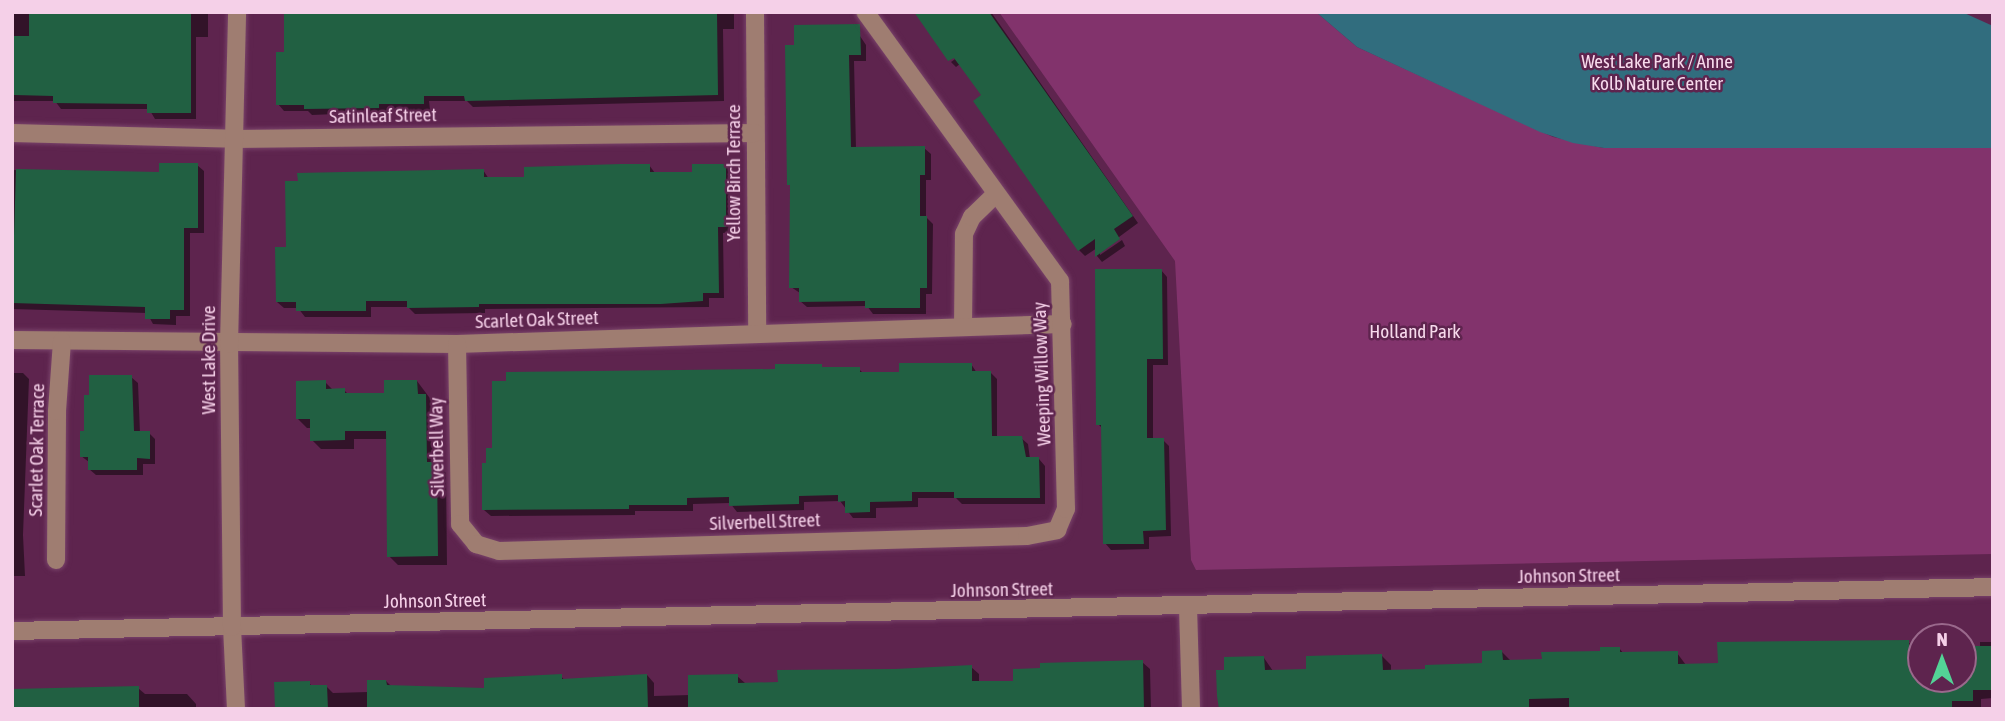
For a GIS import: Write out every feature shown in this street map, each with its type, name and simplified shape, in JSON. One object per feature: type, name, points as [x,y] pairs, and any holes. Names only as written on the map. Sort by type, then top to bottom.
[{"type":"street","name":"West Lake Drive","points":[[236,709],[232,626],[229,344],[237,12]]},
{"type":"street","name":"Yellow Birch Terrace","points":[[755,12],[757,333]]},
{"type":"street","name":"Weeping Willow Way","points":[[865,12],[1060,281],[1066,509],[1057,530]]},
{"type":"street","name":"Satinleaf Street","points":[[12,133],[234,139],[755,133]]},
{"type":"street","points":[[962,327],[964,234],[972,216],[996,194]]},
{"type":"street","name":"Scarlet Oak Street","points":[[12,340],[457,344],[1063,324]]},
{"type":"street","name":"Scarlet Oak Terrace","points":[[56,560],[57,411],[62,341]]},
{"type":"street","name":"Silverbell Way","points":[[457,344],[460,524],[475,544]]},
{"type":"street","name":"Silverbell Street","points":[[475,544],[499,551],[1013,536],[1057,530]]},
{"type":"street","name":"Johnson Street","points":[[12,631],[1188,607],[1993,587]]},
{"type":"street","points":[[1188,607],[1191,709]]},
{"type":"green space","name":"Holland Park","points":[[999,12],[1316,12],[1357,47],[1553,137],[1603,148],[1993,148],[1993,554],[1196,570],[1191,560],[1175,261]]},
{"type":"water","name":"West Lake Park / Anne Kolb Nature Center","points":[[1316,12],[1962,12],[1993,26],[1993,148],[1604,148],[1573,143],[1540,132],[1357,47]]},
{"type":"building","points":[[29,12],[191,12],[191,113],[147,113],[147,104],[53,103],[53,96],[14,95],[12,36],[29,36]]},
{"type":"building","points":[[284,12],[717,12],[718,95],[465,101],[464,96],[424,96],[424,104],[379,104],[379,108],[304,109],[304,105],[276,105],[276,52],[284,52]]},
{"type":"building","points":[[914,12],[989,12],[1133,216],[1114,229],[1120,239],[1095,257],[1095,239],[1078,251],[973,101],[981,95],[954,58],[948,61]]},
{"type":"building","points":[[860,24],[861,55],[849,55],[851,147],[925,146],[925,175],[920,175],[920,216],[927,216],[927,288],[920,288],[920,308],[865,308],[865,301],[799,302],[799,288],[789,288],[790,185],[787,185],[785,45],[794,45],[794,25]]},
{"type":"building","points":[[159,163],[198,163],[198,228],[184,228],[184,310],[170,310],[170,319],[145,319],[145,307],[12,303],[16,169],[159,172]]},
{"type":"building","points":[[650,164],[650,172],[692,172],[692,164],[726,164],[726,227],[718,227],[719,293],[703,293],[703,301],[661,304],[479,304],[479,307],[407,308],[407,301],[366,301],[366,311],[296,311],[296,302],[276,302],[275,247],[286,247],[285,181],[298,181],[297,173],[484,169],[484,177],[524,177],[524,167]]},
{"type":"building","points":[[1095,269],[1162,269],[1163,359],[1147,359],[1147,438],[1164,438],[1166,530],[1143,531],[1144,544],[1103,544],[1101,425],[1096,425]]},
{"type":"building","points":[[899,363],[972,363],[972,371],[991,371],[992,436],[1022,436],[1026,457],[1039,457],[1040,498],[954,498],[954,492],[912,492],[912,501],[870,502],[870,512],[845,513],[845,501],[838,502],[838,495],[799,496],[799,504],[729,506],[729,497],[687,498],[687,505],[629,505],[629,509],[482,510],[482,463],[486,463],[486,448],[492,448],[492,381],[506,381],[506,372],[775,369],[775,364],[822,364],[822,367],[860,367],[860,372],[899,372]]},
{"type":"building","points":[[89,375],[132,375],[134,431],[150,431],[150,459],[137,458],[137,470],[88,470],[88,457],[80,457],[80,431],[84,431],[84,395],[89,395]]},
{"type":"building","points":[[326,380],[326,389],[345,388],[345,393],[384,393],[384,380],[417,380],[418,394],[426,394],[427,462],[437,462],[438,556],[387,557],[386,431],[345,431],[345,440],[310,441],[310,419],[296,419],[296,381]]},
{"type":"building","points":[[1907,640],[1907,693],[1973,693],[1973,701],[1952,701],[1952,709],[1569,709],[1569,698],[1529,699],[1529,709],[1219,709],[1217,696],[1216,670],[1224,670],[1224,657],[1264,656],[1265,670],[1306,669],[1306,656],[1382,654],[1383,670],[1425,669],[1425,665],[1482,663],[1482,651],[1502,650],[1503,660],[1542,659],[1541,652],[1600,651],[1600,647],[1620,647],[1620,652],[1678,651],[1678,664],[1718,663],[1717,642]]},
{"type":"building","points":[[1977,646],[1993,646],[1993,690],[1977,690]]},
{"type":"building","points":[[1143,660],[1144,709],[688,709],[688,675],[738,674],[738,683],[778,682],[777,670],[972,665],[972,681],[1013,681],[1013,669],[1040,668],[1040,663]]},
{"type":"building","points":[[562,674],[562,679],[647,674],[648,709],[367,709],[367,680],[386,680],[387,685],[484,688],[484,678]]},
{"type":"building","points":[[310,681],[310,685],[327,685],[328,709],[275,709],[274,682]]},
{"type":"building","points":[[139,686],[139,709],[12,709],[12,689]]}]
